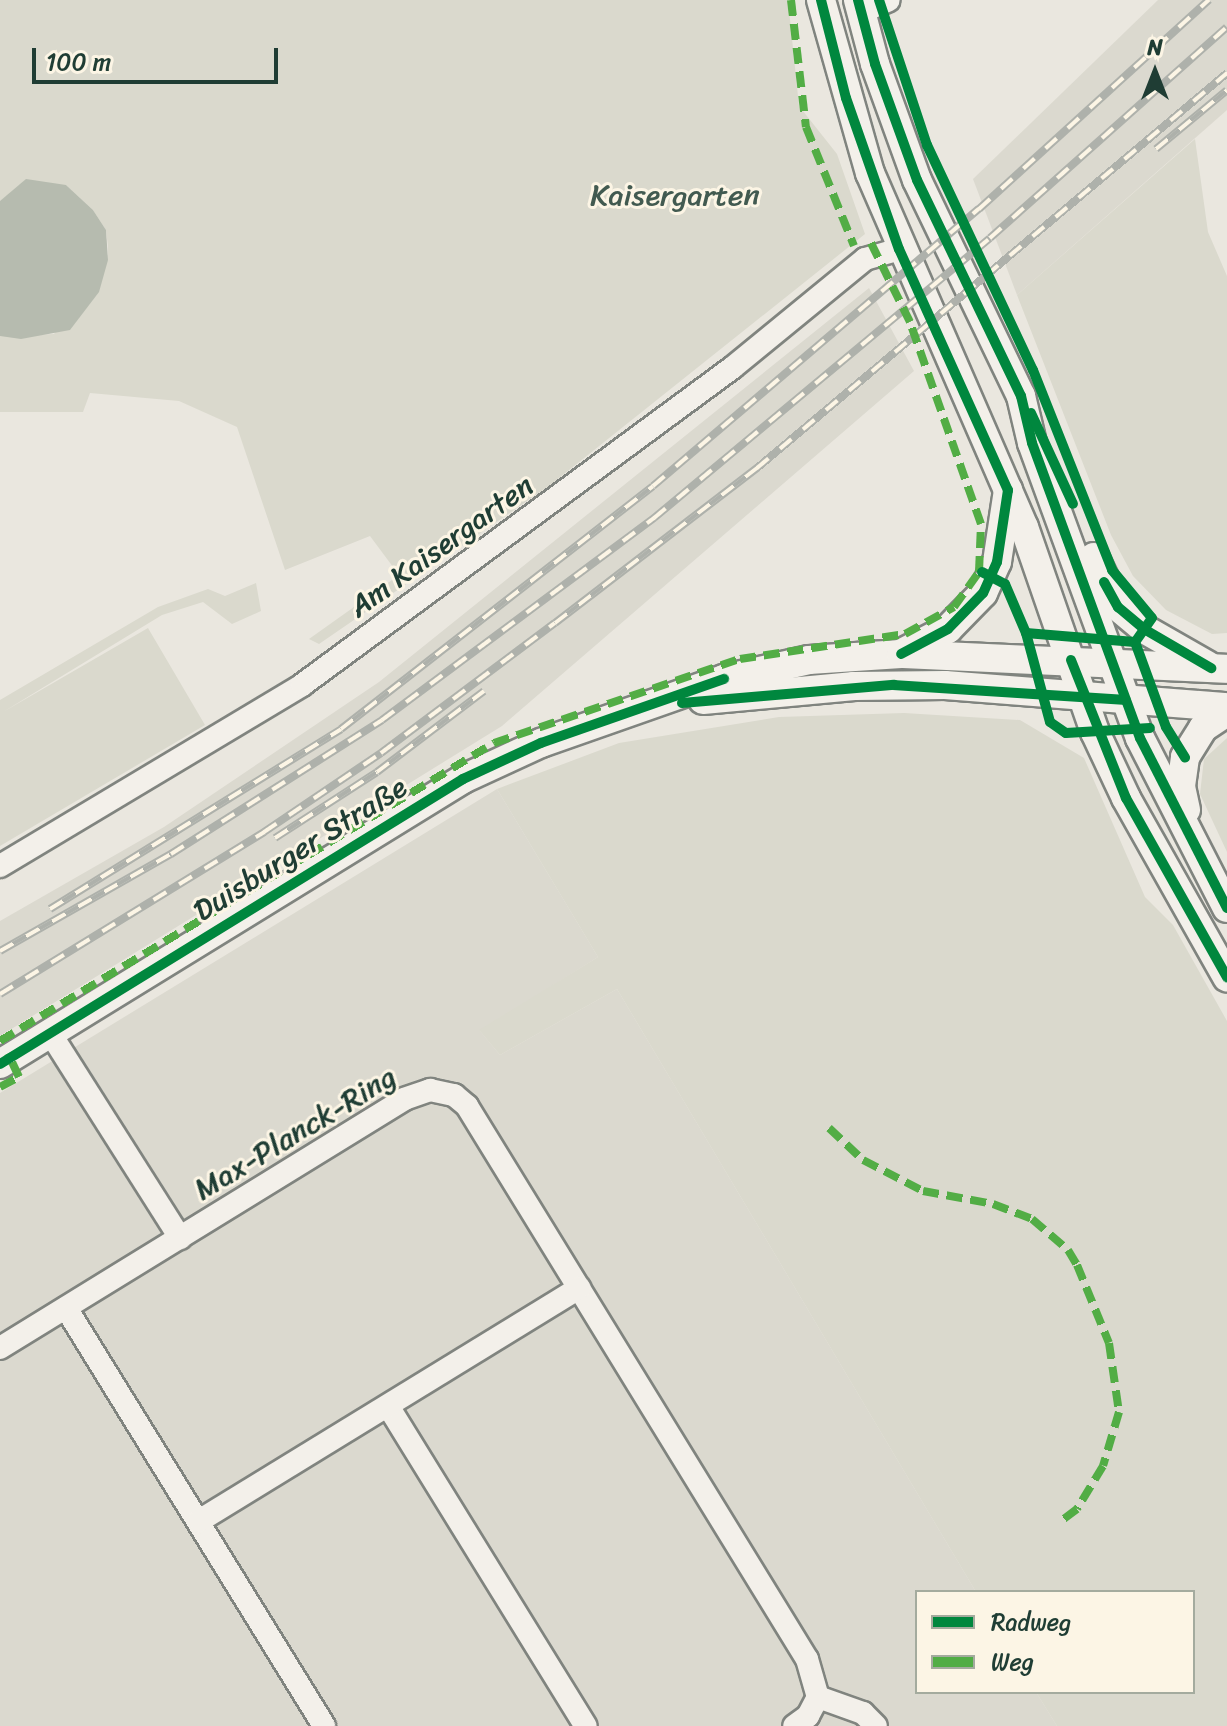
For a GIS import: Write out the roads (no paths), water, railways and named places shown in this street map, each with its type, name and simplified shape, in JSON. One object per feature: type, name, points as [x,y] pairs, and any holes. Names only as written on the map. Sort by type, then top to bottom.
[{"type":"main road","points":[[821,0],[846,98],[899,249],[1008,490],[1081,695],[1126,798],[1227,977]]},
{"type":"main road","points":[[835,0],[860,6],[917,180],[1021,396],[1047,439],[1118,607],[1144,629],[1219,668]]},
{"type":"main road","points":[[1021,396],[1032,443],[1126,700],[1227,908]]},
{"type":"main road","points":[[901,654],[948,629],[983,593],[997,562],[1008,490]]},
{"type":"main road","name":"Duisburger Straße","points":[[0,1064],[463,779],[541,743],[765,668],[901,654],[1219,668]]},
{"type":"main road","name":"Duisburger Straße","points":[[643,709],[735,695],[894,685],[1081,695],[1227,709]]},
{"type":"main road","points":[[1195,846],[1181,767],[1203,728],[1227,709]]},
{"type":"street","points":[[860,6],[889,0]]},
{"type":"street","name":"Am Kaisergarten","points":[[0,866],[302,685],[732,368],[865,259],[899,249]]},
{"type":"street","name":"Max-Planck-Ring","points":[[50,1033],[180,1238]]},
{"type":"street","name":"Max-Planck-Ring","points":[[0,1348],[404,1099],[438,1090],[467,1106],[807,1659],[818,1697]]},
{"type":"street","points":[[199,1521],[579,1288]]},
{"type":"street","points":[[66,1308],[324,1726]]},
{"type":"street","points":[[388,1406],[586,1726]]},
{"type":"street","points":[[794,1726],[808,1716],[818,1697],[863,1713],[876,1726]]},
{"type":"railway","points":[[50,909],[341,729],[653,486],[979,209],[1209,0]]},
{"type":"railway","points":[[0,951],[171,854],[382,720],[654,518],[990,238],[1227,27]]},
{"type":"railway","points":[[0,994],[264,832],[381,753],[555,623],[757,468],[1227,73]]},
{"type":"railway","points":[[1156,149],[1227,90]]},
{"type":"railway","points":[[275,838],[377,772],[484,691]]},
{"type":"park label","name":"Kaisergarten","points":[[675,195]]}]
